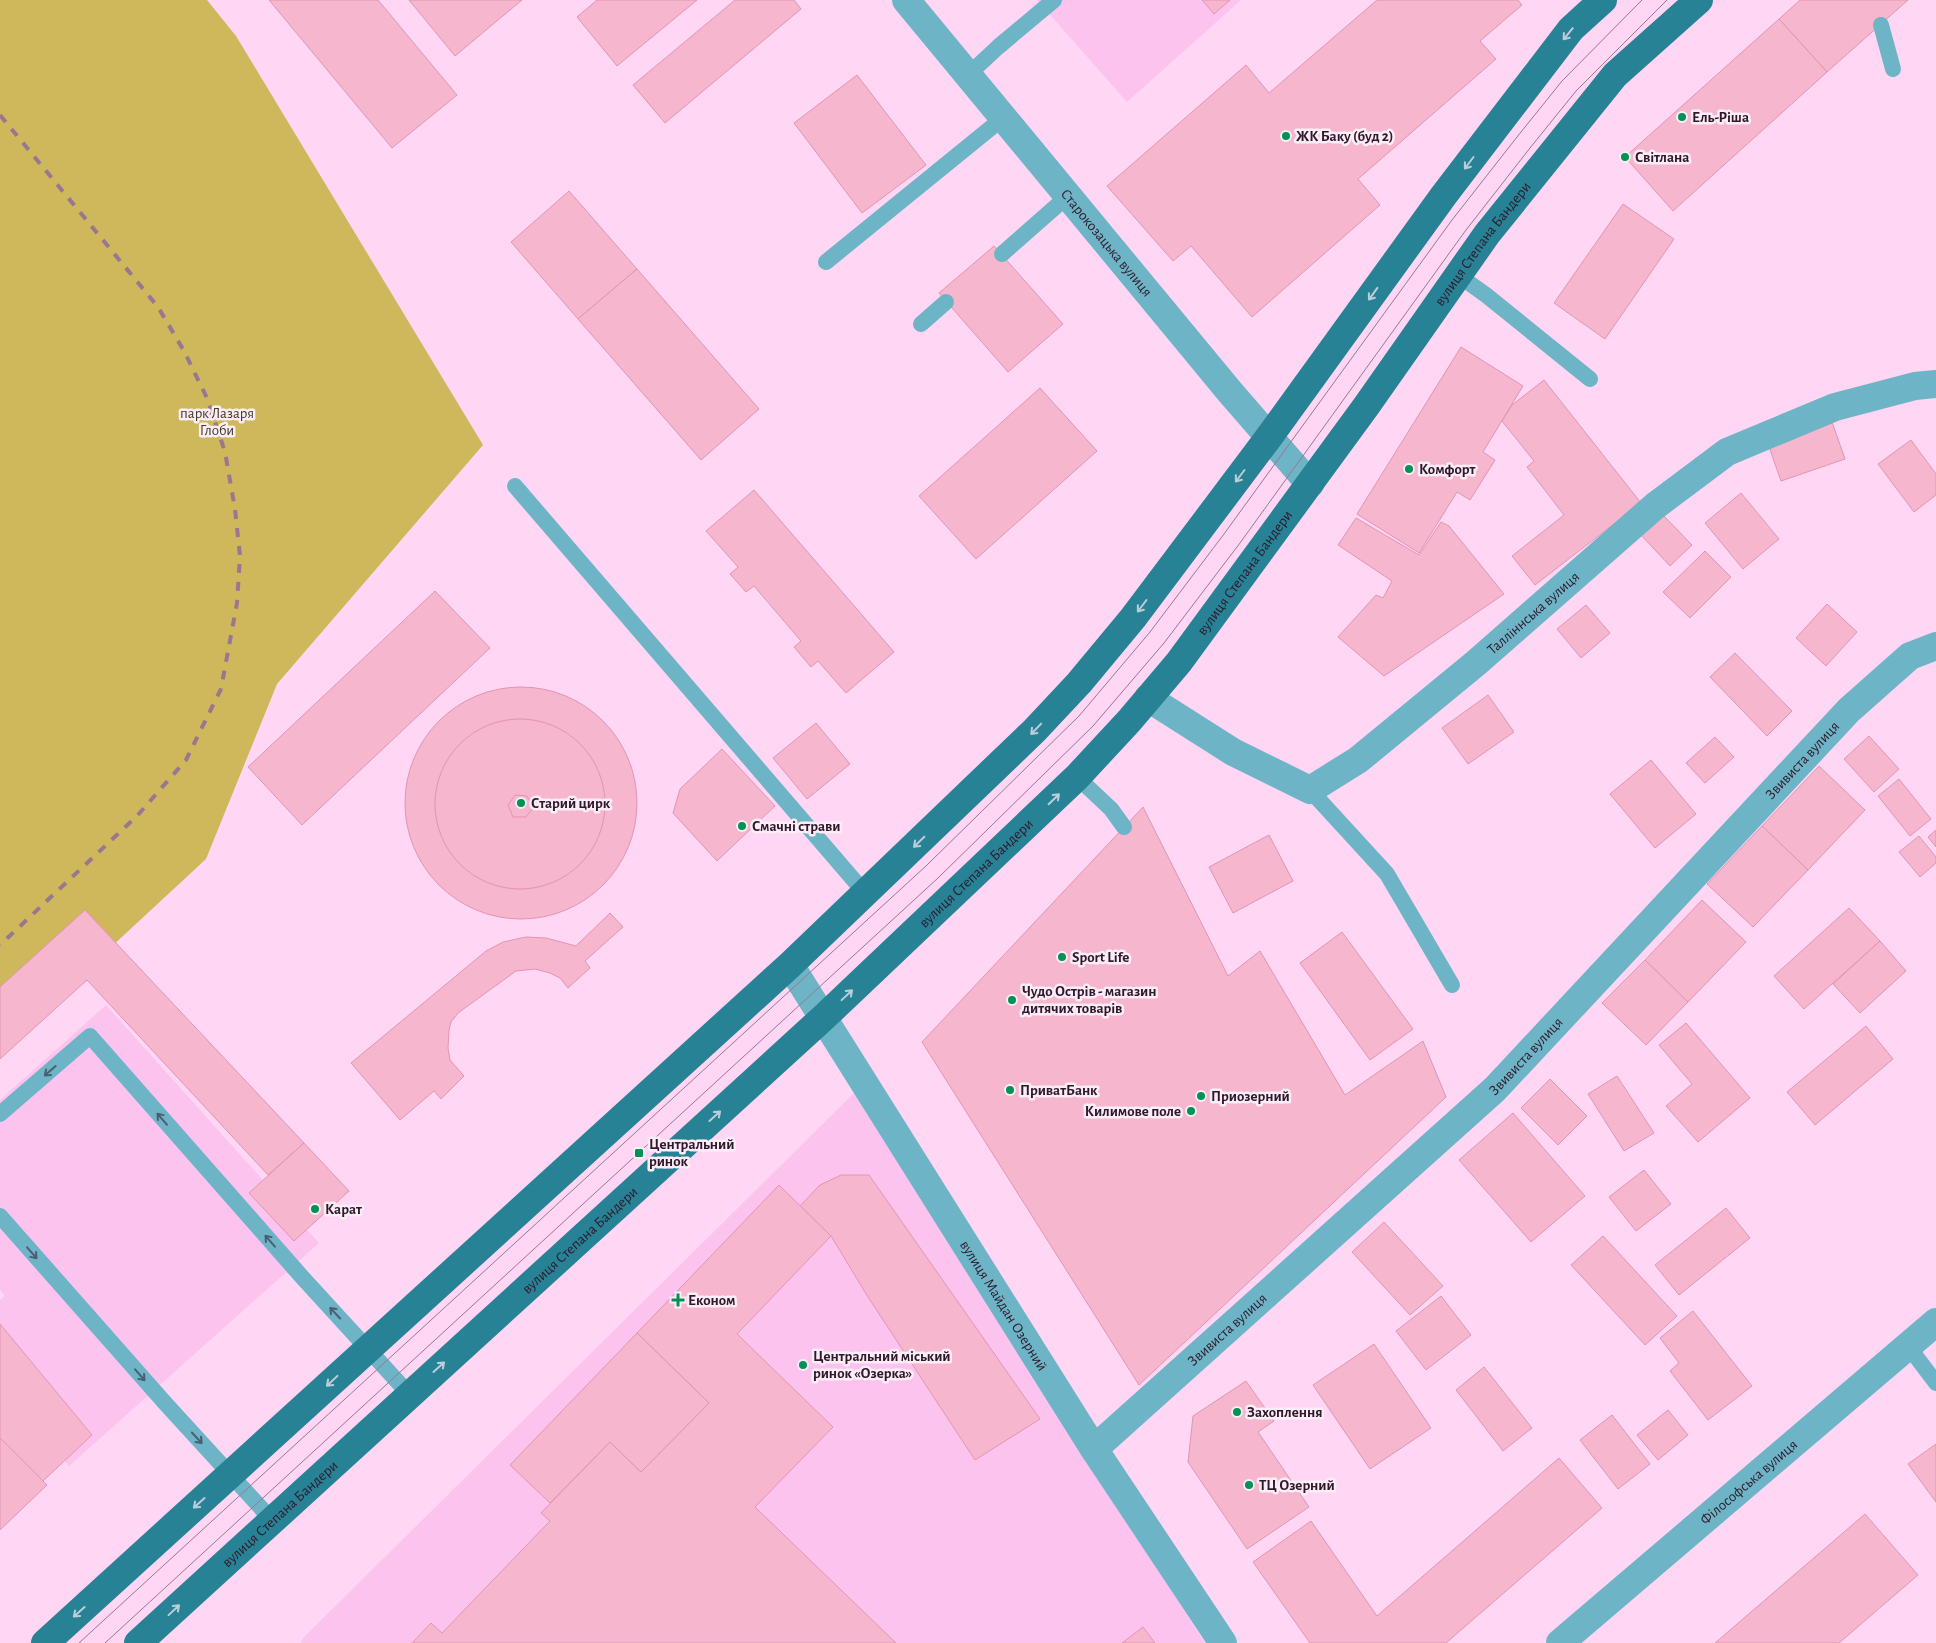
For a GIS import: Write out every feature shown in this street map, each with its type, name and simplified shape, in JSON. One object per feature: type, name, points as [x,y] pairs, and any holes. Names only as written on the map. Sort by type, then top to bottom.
[{"type":"main road","points":[[45,1643],[790,965],[1034,731],[1079,683],[1132,618],[1269,437],[1444,195],[1571,28],[1603,0]]},
{"type":"main road","name":"вулиця Степана Бандери","points":[[138,1643],[823,1018],[1078,777],[1179,662],[1310,484],[1487,234],[1615,75],[1699,0]]},
{"type":"street","name":"Старокозацька вулиця","points":[[906,0],[1230,392],[1310,484]]},
{"type":"street","name":"Талліннська вулиця","points":[[1310,790],[1358,760],[1476,663],[1655,506],[1727,452],[1835,407],[1915,386],[1936,384]]},
{"type":"street","name":"Звивиста вулиця","points":[[1094,1449],[1495,1089],[1849,710],[1910,656],[1936,646]]},
{"type":"street","points":[[1148,698],[1233,752],[1310,790]]},
{"type":"street","name":"вулиця Майдан Озерний","points":[[790,965],[1094,1449],[1223,1643]]},
{"type":"street","name":"Філософська вулиця","points":[[1560,1643],[1936,1322]]},
{"type":"lane","points":[[968,75],[998,46],[1054,0]]},
{"type":"lane","points":[[1881,25],[1893,70]]},
{"type":"lane","points":[[826,262],[1003,118]]},
{"type":"lane","points":[[1002,254],[1068,195]]},
{"type":"lane","points":[[1458,275],[1486,295],[1590,379]]},
{"type":"lane","points":[[921,324],[946,302]]},
{"type":"lane","points":[[516,486],[865,893]]},
{"type":"lane","points":[[1078,777],[1111,809],[1124,827]]},
{"type":"lane","points":[[1310,790],[1387,874],[1452,985]]},
{"type":"lane","points":[[0,1114],[90,1036],[295,1270],[409,1394]]},
{"type":"lane","points":[[0,1216],[165,1403],[272,1520]]},
{"type":"lane","points":[[1908,1346],[1936,1383]]},
{"type":"shaded area","points":[[1037,0],[1241,0],[1127,102]]},
{"type":"shaded area","points":[[106,1005],[319,1243],[69,1466],[0,1389],[0,1300],[5,1296],[0,1290],[0,1100]]},
{"type":"shaded area","name":"Центральний міський ринок «Озерка»","points":[[854,1093],[1205,1643],[301,1643],[303,1638]]},
{"type":"green space","name":"парк Лазаря Глоби","points":[[0,0],[207,0],[236,36],[483,445],[277,684],[206,859],[0,1050]]},
{"type":"building","points":[[269,0],[378,0],[457,95],[392,148]]},
{"type":"building","points":[[409,0],[522,0],[455,56]]},
{"type":"building","points":[[597,0],[697,0],[617,66],[577,17]]},
{"type":"building","points":[[735,0],[794,0],[801,9],[665,123],[633,85]]},
{"type":"building","points":[[1202,0],[1230,0],[1214,14]]},
{"type":"building","name":"ЖК Баку (буд 2)","points":[[1377,0],[1518,0],[1522,5],[1480,41],[1496,59],[1358,179],[1380,205],[1252,317],[1191,246],[1173,261],[1107,186],[1246,65],[1269,93]]},
{"type":"building","points":[[1800,0],[1908,0],[1827,72],[1779,19]]},
{"type":"building","points":[[1779,19],[1827,72],[1673,211],[1625,157]]},
{"type":"building","points":[[857,75],[926,165],[862,213],[794,123]]},
{"type":"building","points":[[569,191],[637,269],[578,319],[511,242]]},
{"type":"building","points":[[1623,204],[1674,239],[1605,339],[1554,303]]},
{"type":"building","points":[[994,246],[1063,324],[1008,372],[939,293]]},
{"type":"building","points":[[637,269],[759,409],[701,460],[578,319]]},
{"type":"building","points":[[1461,347],[1523,386],[1483,452],[1495,460],[1470,500],[1457,492],[1419,553],[1357,514]]},
{"type":"building","points":[[1544,380],[1641,503],[1535,585],[1512,556],[1564,515],[1527,467],[1534,461],[1502,421],[1512,405]]},
{"type":"building","points":[[1040,388],[1097,451],[976,559],[919,496]]},
{"type":"building","points":[[1831,419],[1845,459],[1781,481],[1767,441]]},
{"type":"building","points":[[1911,440],[1936,474],[1936,495],[1914,512],[1878,464]]},
{"type":"building","points":[[754,490],[894,652],[846,693],[818,661],[811,667],[794,647],[801,641],[754,586],[746,592],[730,574],[738,567],[706,531]]},
{"type":"building","points":[[1741,493],[1779,539],[1743,569],[1705,523]]},
{"type":"building","points":[[1663,515],[1692,545],[1670,566],[1641,535]]},
{"type":"building","points":[[1356,518],[1419,555],[1441,522],[1449,526],[1504,594],[1384,676],[1338,637],[1376,595],[1383,598],[1392,581],[1338,545]]},
{"type":"building","points":[[1705,551],[1731,577],[1690,618],[1663,592]]},
{"type":"building","points":[[435,591],[490,648],[302,825],[248,767]]},
{"type":"building","points":[[1827,604],[1857,632],[1826,666],[1796,638]]},
{"type":"building","points":[[1586,605],[1610,633],[1581,658],[1557,629]]},
{"type":"building","points":[[1735,653],[1792,711],[1767,736],[1710,677]]},
{"type":"building","name":"Старий цирк","points":[[521,687],[544,689],[576,701],[595,713],[611,729],[623,748],[632,769],[637,803],[635,826],[623,858],[611,877],[595,893],[576,905],[555,914],[521,919],[498,917],[466,905],[447,893],[431,877],[419,858],[410,837],[405,803],[407,780],[419,748],[431,729],[447,713],[466,701],[487,692]]},
{"type":"building","points":[[1488,695],[1514,732],[1468,764],[1442,728]]},
{"type":"building","points":[[520,719],[545,723],[560,729],[574,738],[586,750],[595,764],[601,779],[605,804],[601,829],[595,844],[586,858],[574,870],[560,879],[545,885],[520,889],[495,885],[480,879],[466,870],[454,858],[445,844],[439,829],[435,804],[439,779],[445,764],[454,750],[466,738],[480,729],[495,723]]},
{"type":"building","points":[[816,723],[850,764],[807,799],[773,758]]},
{"type":"building","points":[[1869,736],[1899,769],[1874,792],[1844,759]]},
{"type":"building","points":[[1715,737],[1734,757],[1705,783],[1686,763]]},
{"type":"building","points":[[722,749],[775,806],[717,861],[673,813],[680,789]]},
{"type":"building","points":[[1651,760],[1696,814],[1655,848],[1610,794]]},
{"type":"building","points":[[1819,766],[1865,810],[1808,870],[1762,826]]},
{"type":"building","points":[[1899,779],[1931,819],[1910,836],[1878,796]]},
{"type":"building","points":[[515,795],[527,796],[533,808],[526,817],[513,817],[508,805]]},
{"type":"building","name":"Приозерний","points":[[1143,807],[1228,976],[1260,951],[1345,1095],[1423,1041],[1446,1097],[1139,1385],[922,1042]]},
{"type":"building","points":[[1762,826],[1808,870],[1753,927],[1707,884]]},
{"type":"building","points":[[1936,830],[1936,847],[1928,837]]},
{"type":"building","points":[[1269,835],[1293,881],[1233,913],[1209,867]]},
{"type":"building","points":[[1919,836],[1936,857],[1936,863],[1920,877],[1899,852]]},
{"type":"building","points":[[1702,900],[1746,942],[1688,1002],[1645,960]]},
{"type":"building","points":[[1849,908],[1880,941],[1804,1009],[1774,976]]},
{"type":"building","points":[[85,910],[304,1143],[268,1175],[87,980],[0,1059],[0,987]]},
{"type":"building","points":[[610,913],[623,927],[585,961],[590,968],[568,988],[560,978],[550,973],[535,969],[516,971],[458,1013],[451,1022],[448,1048],[450,1060],[464,1076],[441,1099],[434,1091],[400,1120],[351,1063],[486,951],[503,942],[526,937],[546,938],[576,946]]},
{"type":"building","points":[[1342,932],[1413,1029],[1370,1060],[1300,963]]},
{"type":"building","points":[[1880,941],[1906,971],[1860,1013],[1833,984]]},
{"type":"building","points":[[1645,960],[1688,1002],[1646,1045],[1602,1003]]},
{"type":"building","points":[[1686,1023],[1750,1098],[1698,1142],[1666,1106],[1692,1084],[1659,1045]]},
{"type":"building","points":[[1866,1026],[1893,1059],[1815,1125],[1787,1092]]},
{"type":"building","points":[[1617,1076],[1654,1133],[1624,1151],[1588,1094]]},
{"type":"building","points":[[1550,1079],[1587,1116],[1558,1145],[1521,1108]]},
{"type":"building","points":[[1513,1113],[1585,1196],[1531,1242],[1459,1160]]},
{"type":"building","points":[[304,1143],[349,1191],[294,1241],[249,1193]]},
{"type":"building","points":[[1644,1170],[1671,1204],[1636,1231],[1609,1197]]},
{"type":"building","points":[[841,1175],[869,1175],[1040,1419],[975,1460],[868,1297],[831,1236],[800,1206],[820,1185]]},
{"type":"building","points":[[779,1185],[831,1236],[737,1334],[833,1427],[755,1507],[896,1643],[412,1643],[431,1623],[442,1633],[550,1521],[541,1513],[610,1442],[641,1472],[709,1403],[637,1333]]},
{"type":"building","points":[[1726,1208],[1750,1238],[1679,1295],[1655,1265]]},
{"type":"building","points":[[1384,1222],[1443,1286],[1410,1315],[1352,1252]]},
{"type":"building","points":[[1603,1236],[1677,1316],[1645,1345],[1571,1265]]},
{"type":"building","points":[[1441,1296],[1471,1335],[1426,1370],[1396,1331]]},
{"type":"building","points":[[1693,1311],[1752,1386],[1708,1420],[1670,1371],[1679,1363],[1660,1338]]},
{"type":"building","points":[[0,1324],[92,1435],[43,1481],[0,1438]]},
{"type":"building","points":[[637,1333],[709,1403],[641,1472],[610,1442],[550,1503],[510,1465]]},
{"type":"building","points":[[1374,1344],[1431,1428],[1370,1469],[1313,1385]]},
{"type":"building","points":[[1484,1367],[1532,1428],[1503,1451],[1456,1390]]},
{"type":"building","name":"ТЦ Озерний","points":[[1246,1381],[1274,1421],[1258,1432],[1309,1507],[1247,1549],[1188,1462],[1193,1416]]},
{"type":"building","points":[[1668,1410],[1688,1435],[1658,1460],[1637,1435]]},
{"type":"building","points":[[1612,1415],[1650,1464],[1618,1489],[1580,1440]]},
{"type":"building","points":[[0,1438],[47,1485],[0,1530]]},
{"type":"building","points":[[1936,1444],[1936,1502],[1908,1464]]},
{"type":"building","points":[[1559,1458],[1602,1508],[1446,1643],[1310,1643],[1253,1562],[1311,1521],[1377,1616]]},
{"type":"building","points":[[1865,1514],[1918,1575],[1839,1643],[1715,1643]]},
{"type":"building","points":[[1143,1627],[1155,1643],[1122,1643]]},
{"type":"tram line","points":[[79,1643],[927,865],[1079,716],[1150,632],[1224,534],[1452,220],[1517,137],[1562,81],[1642,0]]},
{"type":"tram line","points":[[105,1643],[938,878],[1093,726],[1164,643],[1240,543],[1466,230],[1530,148],[1576,91],[1667,0]]},
{"type":"railway","points":[[0,115],[158,307],[184,351],[207,398],[225,452],[235,509],[240,556],[237,603],[221,689],[186,760],[137,816],[0,945]]},
{"type":"place","name":"Ель-Ріша","points":[[1682,117]]},
{"type":"place","name":"ЖК Баку (буд 2)","points":[[1286,136]]},
{"type":"place","name":"Світлана","points":[[1625,157]]},
{"type":"place","name":"Комфорт","points":[[1409,469]]},
{"type":"place","name":"Старий цирк","points":[[521,803]]},
{"type":"place","name":"Смачні страви","points":[[742,826]]},
{"type":"place","name":"Sport Life","points":[[1062,957]]},
{"type":"place","name":"Чудо Острів - магазин дитячих товарів","points":[[1012,1000]]},
{"type":"place","name":"ПриватБанк","points":[[1010,1090]]},
{"type":"place","name":"Приозерний","points":[[1201,1096]]},
{"type":"place","name":"Килимове поле","points":[[1191,1111]]},
{"type":"place","name":"Центральний ринок","points":[[639,1153]]},
{"type":"place","name":"Карат","points":[[315,1209]]},
{"type":"place","name":"Економ","points":[[678,1300]]},
{"type":"place","name":"Центральний міський ринок «Озерка»","points":[[803,1365]]},
{"type":"place","name":"Захоплення","points":[[1237,1412]]},
{"type":"place","name":"ТЦ Озерний","points":[[1249,1485]]}]
